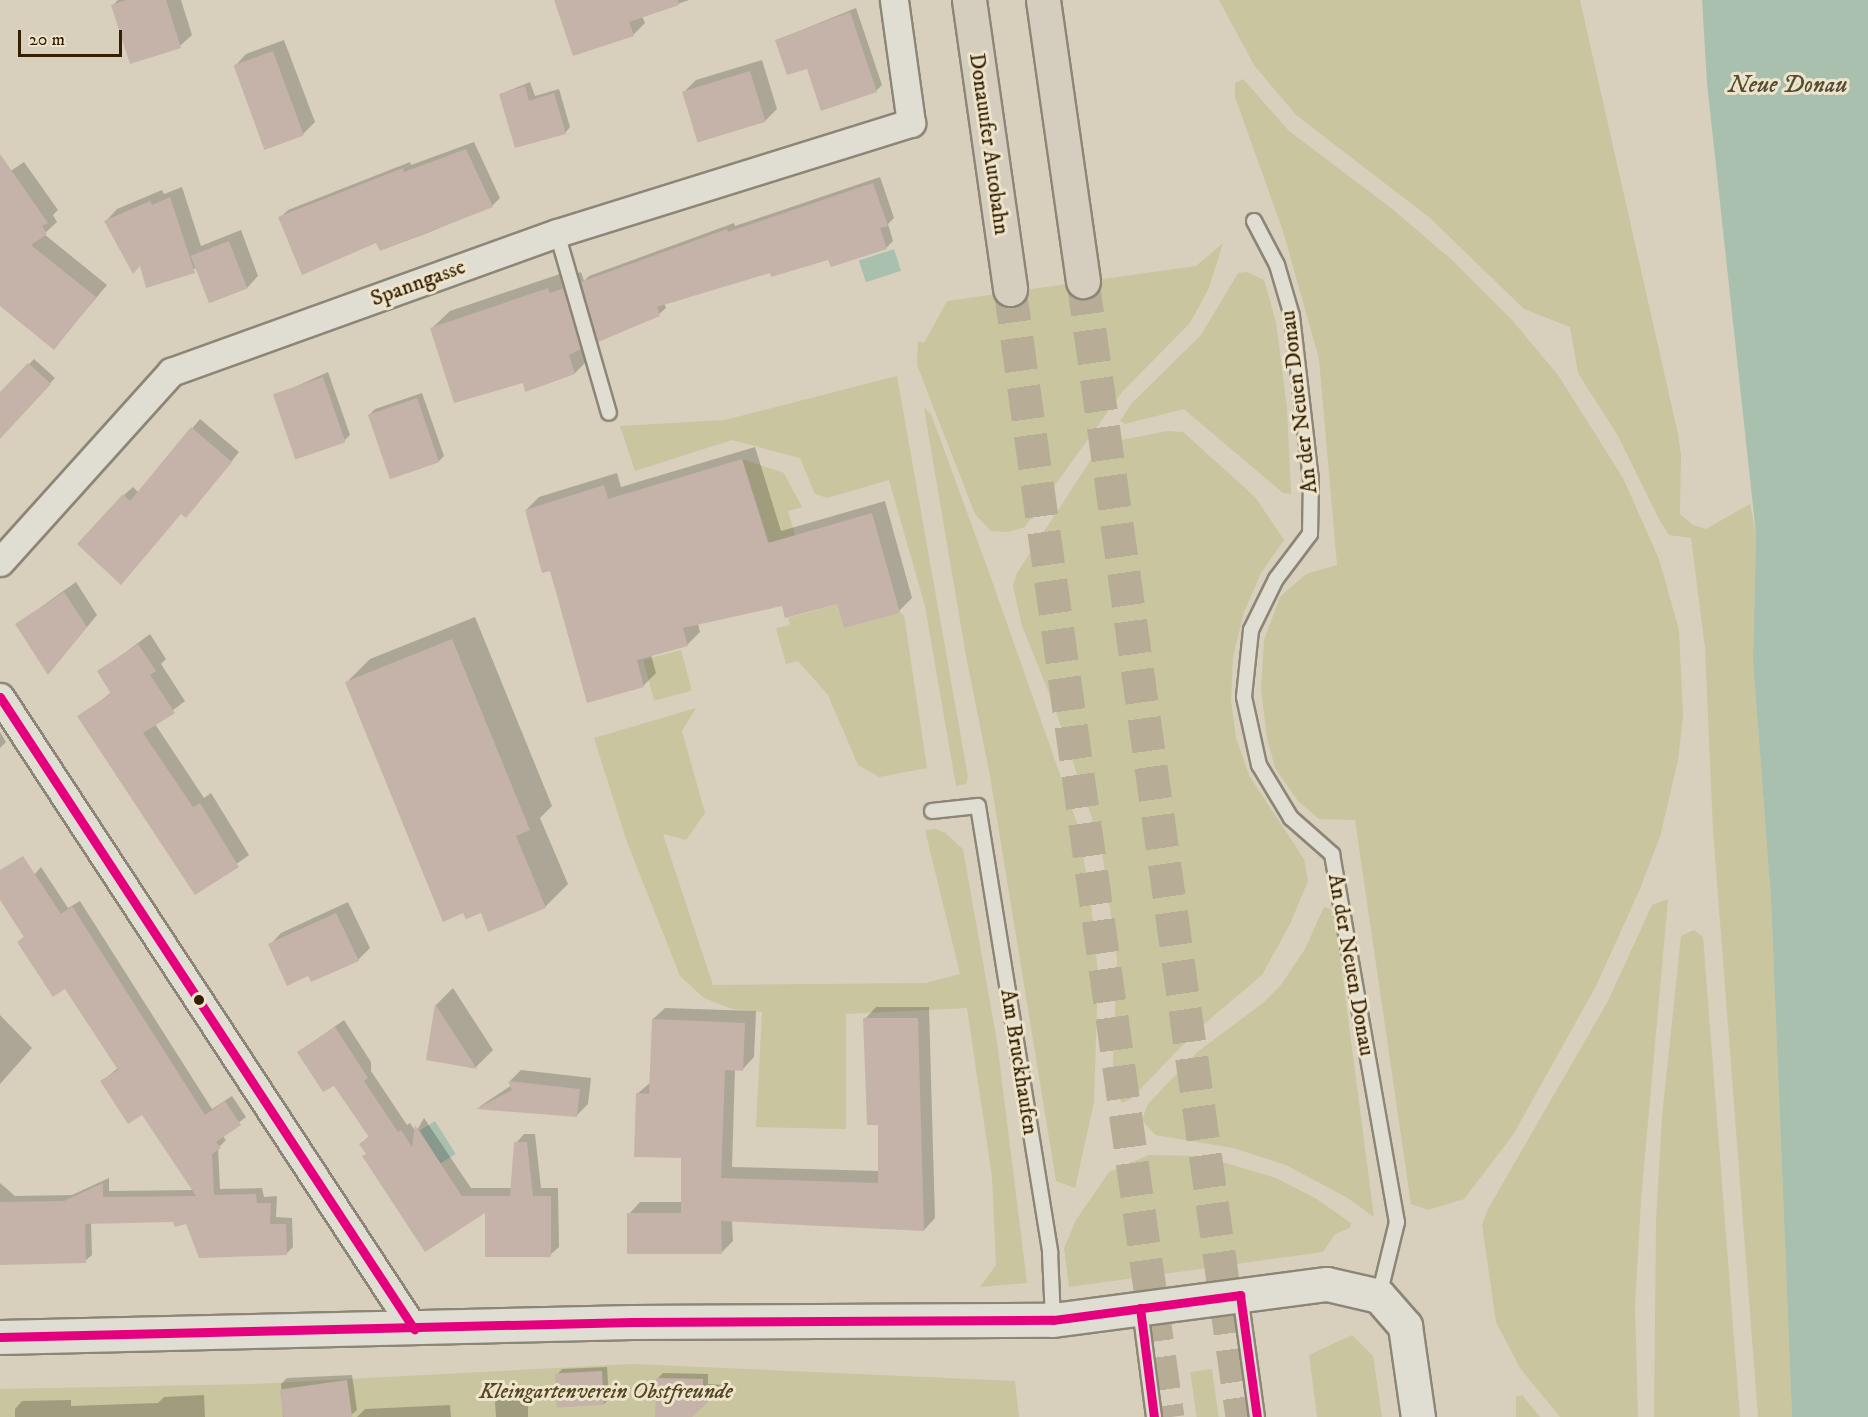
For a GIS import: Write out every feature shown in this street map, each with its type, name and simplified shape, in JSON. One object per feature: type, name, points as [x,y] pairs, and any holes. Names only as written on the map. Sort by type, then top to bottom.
[{"type":"highway","name":"Donauufer Autobahn","points":[[969,0],[1010,289]]},
{"type":"highway","points":[[1043,0],[1083,281]]},
{"type":"highway","points":[[1048,0],[1049,42]]},
{"type":"street","name":"Spanngasse","points":[[0,562],[171,372],[557,233],[911,123],[894,0]]},
{"type":"street","points":[[0,698],[414,1329]]},
{"type":"street","points":[[0,1337],[414,1329],[632,1322],[1053,1320],[1327,1284],[1379,1296],[1405,1326],[1418,1417]]},
{"type":"lane","name":"An der Neuen Donau","points":[[1254,221],[1276,265],[1292,316],[1311,479],[1310,534],[1276,579],[1251,630],[1244,697],[1259,765],[1291,818],[1332,854],[1397,1222],[1379,1296]]},
{"type":"lane","points":[[557,233],[609,413]]},
{"type":"lane","name":"Am Bruckhaufen","points":[[932,811],[978,806],[1050,1253],[1053,1320]]},
{"type":"lane","points":[[1240,1295],[1257,1417]]},
{"type":"lane","points":[[1140,1308],[1154,1417]]},
{"type":"green space","points":[[1219,0],[1580,0],[1678,434],[1681,456],[1680,514],[1693,525],[1706,529],[1750,504],[1756,534],[1753,661],[1771,900],[1792,1417],[1758,1417],[1713,830],[1705,648],[1691,538],[1669,535],[1660,521],[1618,436],[1578,373],[1570,327],[1524,309],[1430,218],[1296,115],[1254,65]]},
{"type":"green space","points":[[1243,79],[1289,131],[1391,208],[1452,260],[1511,319],[1558,375],[1623,478],[1659,559],[1679,630],[1683,716],[1678,760],[1660,837],[1639,891],[1596,986],[1513,1135],[1464,1199],[1428,1210],[1411,1204],[1355,820],[1319,819],[1298,801],[1275,768],[1267,738],[1261,690],[1264,640],[1280,597],[1306,574],[1337,565],[1319,359],[1283,231],[1235,97],[1235,83]]},
{"type":"green space","points":[[1223,243],[1209,288],[1190,323],[1122,392],[1025,527],[1008,532],[991,531],[975,514],[917,365],[918,341],[924,343],[947,301],[1196,266]]},
{"type":"green space","points":[[1247,272],[1264,280],[1276,322],[1287,408],[1291,494],[1283,493],[1184,409],[1125,424],[1120,421],[1132,403],[1201,335],[1238,273]]},
{"type":"green space","points":[[897,376],[968,777],[966,784],[956,786],[925,606],[889,480],[827,498],[815,494],[800,458],[732,440],[635,471],[620,426],[725,420]]},
{"type":"green space","points":[[924,408],[931,414],[1077,823],[1090,893],[1098,974],[1094,1102],[1075,1188],[1056,1181],[990,776],[966,656]]},
{"type":"green space","points":[[1168,431],[1183,432],[1255,497],[1284,540],[1261,573],[1244,612],[1233,657],[1231,700],[1236,738],[1250,777],[1304,859],[1308,881],[1290,924],[1262,975],[1198,1029],[1131,1099],[1122,1103],[1112,1088],[1117,960],[1101,845],[1053,703],[1022,626],[1013,586],[1017,573],[1094,455],[1111,442]]},
{"type":"green space","points":[[742,459],[784,473],[802,507],[788,511],[801,555],[771,548]]},
{"type":"green space","points":[[837,604],[844,628],[900,613],[904,615],[927,768],[879,777],[858,765],[828,695],[798,661],[786,664],[776,628],[790,625],[788,618]]},
{"type":"green space","points":[[681,650],[692,691],[654,701],[643,660]]},
{"type":"green space","points":[[696,708],[682,731],[705,813],[686,840],[663,834],[713,985],[926,983],[960,974],[925,830],[936,829],[945,833],[963,849],[997,1042],[1027,1283],[980,1287],[996,1265],[992,1177],[967,1008],[846,1014],[846,1129],[756,1127],[762,1012],[732,1009],[704,998],[680,976],[627,842],[594,738]]},
{"type":"green space","points":[[1668,899],[1641,1200],[1635,1306],[1638,1417],[1560,1417],[1520,1368],[1496,1322],[1482,1225],[1488,1209],[1608,1001],[1652,905]]},
{"type":"green space","points":[[1324,907],[1334,910],[1374,1217],[1346,1197],[1286,1165],[1233,1148],[1155,1135],[1142,1120],[1148,1104],[1196,1053],[1263,1003],[1281,985],[1305,949]]},
{"type":"green space","points":[[1694,930],[1703,937],[1740,1417],[1654,1417],[1656,1220],[1662,1117],[1681,936]]},
{"type":"green space","points":[[1149,1155],[1202,1156],[1276,1178],[1315,1198],[1351,1223],[1350,1228],[1335,1234],[1323,1252],[1069,1287],[1064,1248],[1076,1220],[1109,1172]]},
{"type":"green space","points":[[1352,1335],[1373,1356],[1382,1417],[1317,1417],[1309,1355]]},
{"type":"green space","name":"Kleingartenverein Obstfreunde","points":[[633,1364],[1015,1381],[1019,1417],[0,1417],[0,1389],[254,1384]]},
{"type":"green space","points":[[1212,1369],[1219,1417],[1197,1417],[1190,1372]]},
{"type":"green space","points":[[1523,1395],[1540,1417],[1516,1417],[1516,1397]]},
{"type":"water","name":"Neue Donau","points":[[1702,0],[1868,0],[1868,1417],[1792,1417],[1771,900],[1753,661],[1756,534],[1707,83]]},
{"type":"water","points":[[894,249],[901,271],[866,282],[859,260]]},
{"type":"water","points":[[435,1121],[456,1154],[440,1164],[420,1131]]},
{"type":"building","points":[[126,0],[166,0],[181,48],[130,64],[111,5]]},
{"type":"building","points":[[554,0],[678,0],[679,5],[629,22],[634,36],[573,56]]},
{"type":"building","points":[[850,12],[877,92],[821,111],[807,69],[787,75],[775,40]]},
{"type":"building","points":[[273,51],[304,136],[264,150],[234,65]]},
{"type":"building","points":[[750,71],[765,122],[698,142],[682,92]]},
{"type":"building","points":[[525,86],[529,101],[554,93],[566,134],[515,148],[499,94]]},
{"type":"building","points":[[466,149],[493,207],[380,251],[376,243],[302,275],[278,217],[403,168],[404,172]]},
{"type":"building","points":[[0,154],[48,223],[42,226],[47,234],[31,245],[96,297],[54,350],[0,306]]},
{"type":"building","points":[[873,183],[888,226],[880,228],[887,249],[831,267],[828,260],[771,277],[770,273],[657,307],[660,316],[598,342],[581,282],[727,229],[728,232]]},
{"type":"building","points":[[170,197],[195,273],[146,288],[140,266],[133,274],[104,221],[150,201],[152,205]]},
{"type":"building","points":[[229,241],[247,289],[209,303],[191,256]]},
{"type":"building","points":[[548,288],[550,293],[564,288],[581,349],[569,355],[575,374],[525,392],[523,383],[454,403],[430,328]]},
{"type":"building","points":[[28,363],[51,384],[0,439],[0,392]]},
{"type":"building","points":[[323,377],[345,442],[295,459],[273,394]]},
{"type":"building","points":[[417,398],[439,462],[390,479],[368,415]]},
{"type":"building","points":[[191,427],[232,462],[186,518],[181,514],[121,585],[77,544],[123,494],[130,501]]},
{"type":"building","points":[[742,459],[768,543],[872,513],[900,613],[844,628],[837,604],[785,618],[782,606],[683,628],[688,646],[637,660],[644,687],[587,703],[550,571],[542,573],[525,510],[604,485],[608,499]]},
{"type":"building","points":[[64,592],[87,627],[48,675],[15,624]]},
{"type":"building","points":[[452,639],[530,830],[516,836],[546,908],[488,932],[481,913],[466,919],[463,913],[443,922],[345,682]]},
{"type":"building","points":[[138,644],[156,671],[150,675],[175,713],[143,733],[193,807],[200,803],[239,867],[195,895],[77,716],[111,694],[97,671]]},
{"type":"building","points":[[23,856],[61,914],[72,906],[205,1115],[225,1101],[241,1125],[216,1142],[221,1148],[212,1154],[214,1195],[256,1194],[257,1203],[271,1203],[270,1224],[286,1224],[287,1255],[199,1258],[186,1224],[175,1227],[173,1222],[85,1224],[86,1263],[0,1265],[0,1202],[64,1201],[103,1183],[103,1197],[196,1196],[142,1115],[128,1124],[100,1081],[118,1070],[65,989],[53,997],[17,942],[24,937],[0,900],[0,870]]},
{"type":"building","points":[[336,913],[359,961],[311,982],[308,976],[287,986],[268,944]]},
{"type":"building","points":[[435,1004],[477,1069],[426,1060]]},
{"type":"building","points":[[863,1018],[918,1018],[924,1231],[721,1221],[722,1254],[627,1254],[627,1213],[681,1213],[681,1158],[634,1157],[636,1093],[649,1094],[652,1019],[745,1023],[743,1071],[725,1070],[721,1178],[878,1183],[878,1125],[867,1125]]},
{"type":"building","points":[[335,1027],[368,1078],[364,1081],[398,1132],[401,1130],[412,1147],[415,1125],[462,1196],[510,1196],[514,1142],[527,1142],[533,1196],[551,1196],[551,1257],[485,1257],[485,1213],[425,1252],[362,1156],[366,1154],[359,1144],[369,1137],[334,1086],[323,1092],[297,1052]]},
{"type":"building","points":[[508,1081],[580,1089],[577,1117],[476,1109],[512,1090]]},
{"type":"building","points":[[602,1371],[604,1405],[557,1407],[555,1373]]},
{"type":"building","points":[[656,1378],[703,1379],[703,1389],[721,1390],[692,1417],[655,1417]]},
{"type":"building","points":[[347,1380],[352,1417],[284,1417],[280,1389]]},
{"type":"tunnel","points":[[1083,281],[1242,1417]]},
{"type":"tunnel","points":[[1010,289],[1168,1417]]},
{"type":"transit line","points":[[0,697],[414,1329]]},
{"type":"transit line","points":[[1240,1295],[1257,1417]]},
{"type":"transit line","points":[[0,1337],[632,1322],[1053,1320],[1240,1295]]},
{"type":"transit line","points":[[1140,1308],[1154,1417]]}]
